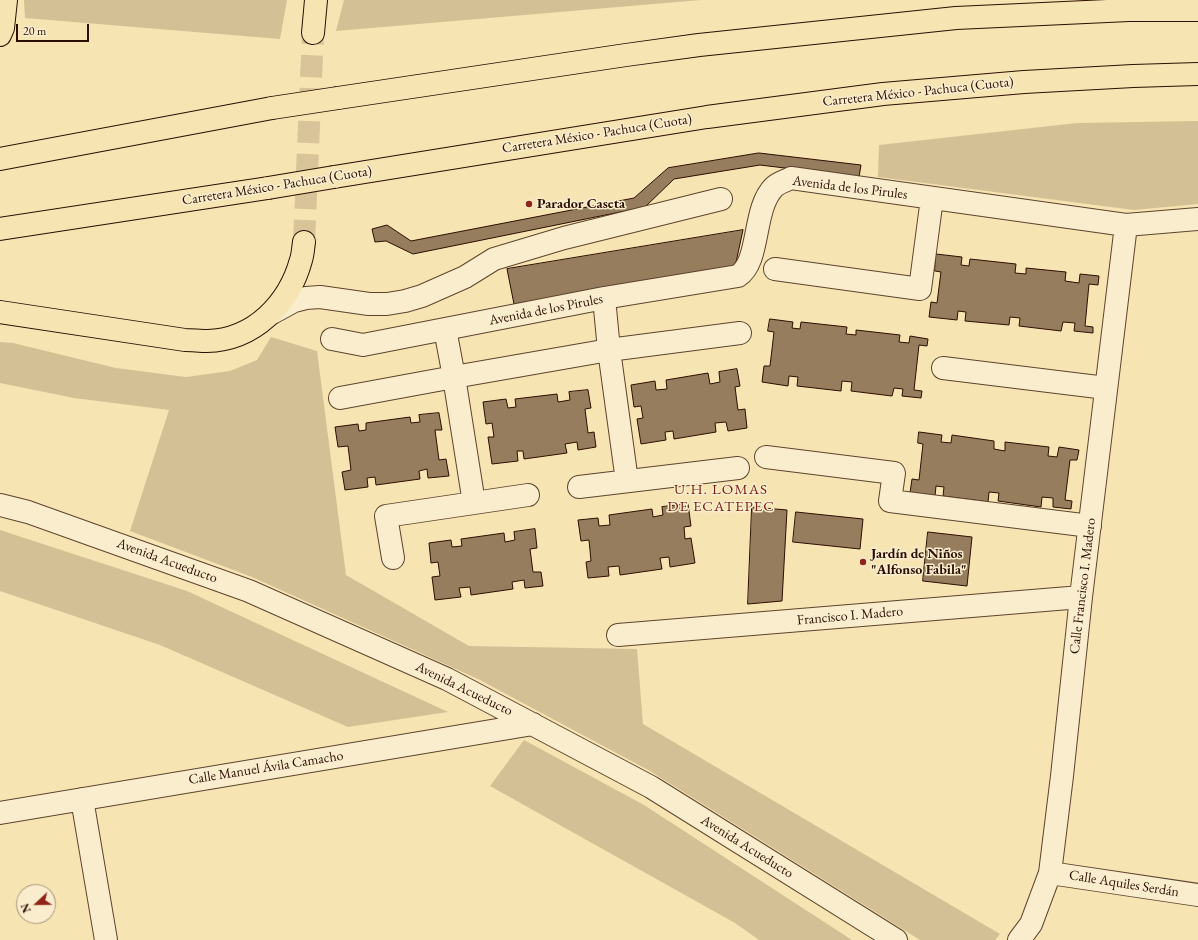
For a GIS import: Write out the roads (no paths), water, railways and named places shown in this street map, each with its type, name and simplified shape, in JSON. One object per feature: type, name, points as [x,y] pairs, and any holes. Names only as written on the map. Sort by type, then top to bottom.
[{"type":"highway","points":[[0,35],[3,28],[6,0]]},
{"type":"highway","points":[[313,33],[316,0]]},
{"type":"highway","points":[[0,159],[272,108],[684,47],[949,19],[1129,10],[1198,10]]},
{"type":"highway","name":"Carretera México - Pachuca (Cuota)","points":[[0,229],[268,188],[707,117],[883,94],[1024,82],[1198,74]]},
{"type":"highway","points":[[0,312],[177,339],[207,341],[225,339],[241,334],[256,326],[272,313],[285,296],[295,278],[301,259],[304,242]]},
{"type":"street","name":"Avenida de los Pirules","points":[[332,339],[363,345],[604,298],[738,276],[743,272],[750,259],[760,215],[766,198],[774,186],[791,178],[1126,225],[1198,220]]},
{"type":"street","points":[[775,269],[920,289],[932,198]]},
{"type":"street","points":[[272,313],[294,300],[306,298],[320,297],[369,304],[387,304],[405,301],[422,296],[465,277],[494,259],[564,238],[720,199]]},
{"type":"street","name":"Calle Francisco I. Madero","points":[[1019,940],[1031,924],[1050,873],[1081,597],[1126,225]]},
{"type":"street","points":[[604,298],[609,350],[627,481]]},
{"type":"street","points":[[445,329],[474,503]]},
{"type":"street","points":[[340,398],[609,350],[740,333]]},
{"type":"street","points":[[943,368],[1106,388]]},
{"type":"street","points":[[766,457],[894,473],[890,501],[1090,526]]},
{"type":"street","points":[[580,487],[738,468]]},
{"type":"street","points":[[392,558],[386,516],[528,495]]},
{"type":"street","name":"Avenida Acueducto","points":[[0,505],[28,512],[249,591],[447,679],[651,787],[896,940]]},
{"type":"street","name":"Francisco I. Madero","points":[[618,635],[1081,597]]},
{"type":"street","name":"Calle Manuel Ávila Camacho","points":[[0,812],[533,724]]},
{"type":"street","points":[[82,799],[106,940]]},
{"type":"street","name":"Calle Aquiles Serdán","points":[[1050,873],[1198,895]]},
{"type":"tunnel","points":[[304,242],[313,33]]},
{"type":"place","name":"Parador Caseta","points":[[529,204]]},
{"type":"place","name":"Jardín de Niños \"Alfonso Fabila\"","points":[[863,562]]},
{"type":"district","name":"U.H. LOMAS DE ECATEPEC","points":[[721,498]]}]
